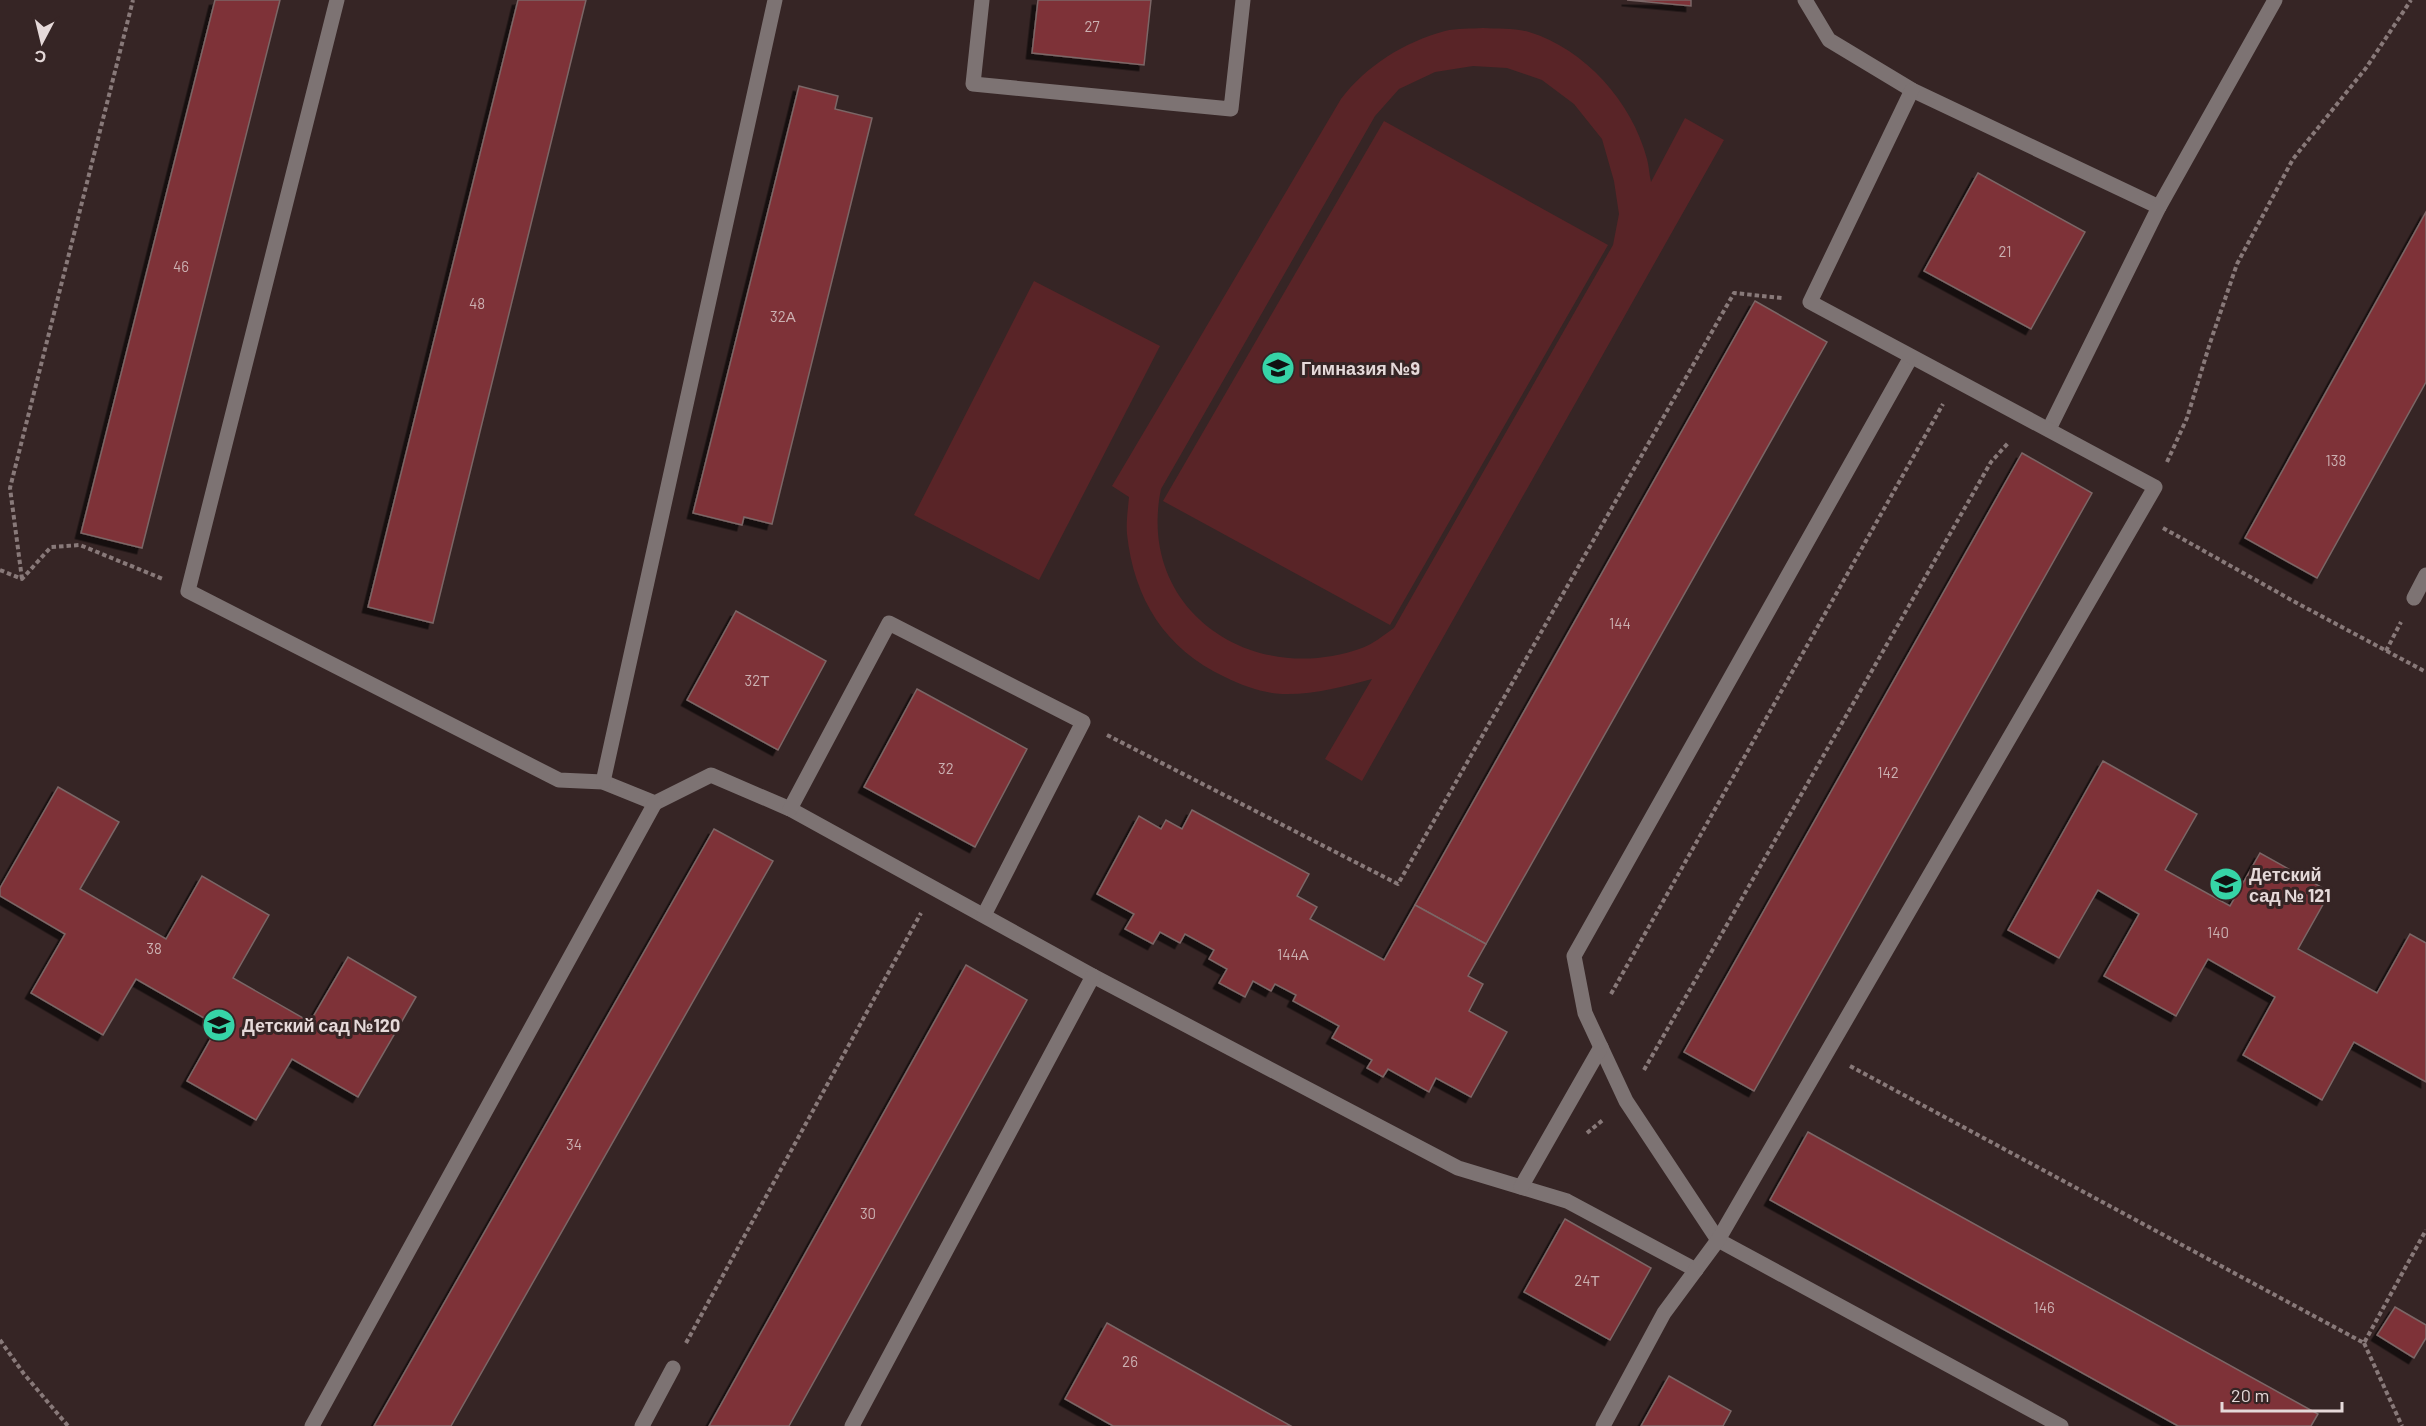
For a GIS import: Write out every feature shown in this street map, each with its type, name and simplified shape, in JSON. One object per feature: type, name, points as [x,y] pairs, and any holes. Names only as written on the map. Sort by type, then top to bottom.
[{"type":"lane","points":[[337,0],[188,591],[559,780],[603,782],[655,803]]},
{"type":"lane","points":[[603,782],[775,0]]},
{"type":"lane","points":[[982,0],[974,84],[1232,109],[1243,0]]},
{"type":"lane","points":[[1805,0],[1829,40],[1912,90],[2159,207]]},
{"type":"lane","points":[[2049,429],[2159,207],[2275,0]]},
{"type":"lane","points":[[1603,1426],[1664,1313],[1718,1240],[2155,487],[1810,302],[1912,90]]},
{"type":"lane","points":[[1911,357],[1574,956],[1585,1013],[1626,1101],[1718,1240],[2061,1426]]},
{"type":"lane","points":[[2414,598],[2426,575]]},
{"type":"lane","points":[[790,809],[889,623],[1083,722],[984,915]]},
{"type":"lane","points":[[312,1426],[655,803],[711,775],[790,809],[1093,976],[1458,1168],[1567,1201],[1696,1270]]},
{"type":"lane","points":[[852,1426],[1093,976]]},
{"type":"lane","points":[[1521,1187],[1601,1047]]},
{"type":"lane","points":[[642,1426],[673,1368]]},
{"type":"path","points":[[22,579],[10,488],[132,0]]},
{"type":"path","points":[[2155,487],[2187,418],[2237,264],[2293,159],[2366,68],[2411,0]]},
{"type":"path","points":[[1083,722],[1398,884],[1734,293],[1810,302]]},
{"type":"path","points":[[1592,1028],[1956,380]]},
{"type":"path","points":[[1583,1137],[1626,1101],[1990,462],[2008,442],[2025,434],[2049,429]]},
{"type":"path","points":[[2139,514],[2295,602],[2426,672]]},
{"type":"path","points":[[22,579],[51,547],[80,546],[125,562],[188,591]]},
{"type":"path","points":[[0,570],[22,579]]},
{"type":"path","points":[[673,1368],[935,888]]},
{"type":"path","points":[[1826,1053],[2364,1343],[2402,1426]]},
{"type":"path","points":[[2364,1343],[2426,1230]]},
{"type":"path","points":[[0,1340],[24,1374],[68,1426]]},
{"type":"shaded area","points":[[1478,28],[1529,32],[1550,40],[1587,65],[1618,98],[1630,118],[1647,159],[1651,182],[1685,118],[1724,140],[1362,781],[1325,759],[1372,679],[1317,692],[1275,693],[1253,689],[1232,680],[1185,652],[1169,637],[1145,600],[1131,558],[1127,534],[1129,497],[1112,486],[1341,99],[1374,66],[1401,49],[1445,31]],"holes":[[[1473,66],[1507,68],[1542,80],[1574,104],[1602,139],[1614,181],[1619,214],[1613,245],[1394,628],[1362,648],[1321,658],[1281,657],[1243,647],[1211,629],[1185,603],[1166,571],[1158,532],[1161,489],[1375,116],[1399,89],[1435,72]]]},
{"type":"shaded area","points":[[1384,121],[1608,245],[1390,625],[1163,501]]},
{"type":"shaded area","points":[[1034,281],[1160,346],[1039,580],[914,515]]},
{"type":"building","points":[[215,0],[280,0],[142,548],[81,533]]},
{"type":"building","points":[[518,0],[586,0],[433,623],[368,607]]},
{"type":"building","points":[[1038,0],[1151,0],[1144,65],[1032,53]]},
{"type":"building","points":[[1627,0],[1691,0],[1691,6]]},
{"type":"building","points":[[799,86],[838,96],[835,109],[872,118],[772,524],[744,517],[742,525],[693,513]]},
{"type":"building","points":[[1978,173],[2085,232],[2031,329],[1924,271]]},
{"type":"building","points":[[2426,212],[2426,382],[2317,578],[2245,538]]},
{"type":"building","points":[[1755,301],[1827,342],[1486,944],[1415,905]]},
{"type":"building","points":[[2022,453],[2092,493],[1754,1091],[1684,1052]]},
{"type":"building","points":[[736,611],[826,661],[778,750],[687,700]]},
{"type":"building","points":[[917,689],[1027,749],[975,847],[864,787]]},
{"type":"building","points":[[2103,761],[2197,814],[2165,870],[2230,906],[2260,853],[2330,892],[2298,949],[2377,993],[2410,934],[2426,943],[2426,1082],[2354,1042],[2322,1100],[2243,1055],[2275,997],[2208,959],[2176,1016],[2104,976],[2139,914],[2098,890],[2059,958],[2008,930]]},
{"type":"building","points":[[58,787],[119,822],[80,889],[166,939],[202,876],[269,915],[233,978],[310,1022],[348,957],[416,997],[358,1097],[292,1059],[256,1120],[187,1081],[218,1026],[136,979],[103,1035],[31,993],[65,934],[0,896],[0,888]]},
{"type":"building","points":[[1192,810],[1309,874],[1297,896],[1317,907],[1310,919],[1384,960],[1415,905],[1486,944],[1468,976],[1483,984],[1469,1011],[1507,1032],[1471,1097],[1436,1078],[1429,1092],[1388,1069],[1383,1077],[1367,1068],[1372,1060],[1332,1038],[1339,1026],[1293,1001],[1296,995],[1275,984],[1271,991],[1253,981],[1245,997],[1219,983],[1227,969],[1209,959],[1214,950],[1185,934],[1180,943],[1160,932],[1153,944],[1125,929],[1134,914],[1097,894],[1139,816],[1161,829],[1166,820],[1182,829]]},
{"type":"building","points":[[714,829],[773,861],[451,1426],[374,1426]]},
{"type":"building","points":[[966,965],[1027,1000],[789,1426],[709,1426]]},
{"type":"building","points":[[1808,1132],[2318,1414],[2311,1426],[2178,1426],[1770,1200]]},
{"type":"building","points":[[1565,1219],[1651,1268],[1610,1340],[1524,1292]]},
{"type":"building","points":[[2395,1307],[2426,1325],[2426,1338],[2414,1358],[2377,1335]]},
{"type":"building","points":[[1107,1323],[1291,1426],[1113,1426],[1065,1399]]},
{"type":"building","points":[[1669,1376],[1731,1411],[1723,1426],[1641,1426]]},
{"type":"place","name":"Гимназия №9","points":[[1278,368]]},
{"type":"place","name":"Детский сад № 121","points":[[2226,884]]},
{"type":"place","name":"Детский сад №120","points":[[219,1025]]}]
